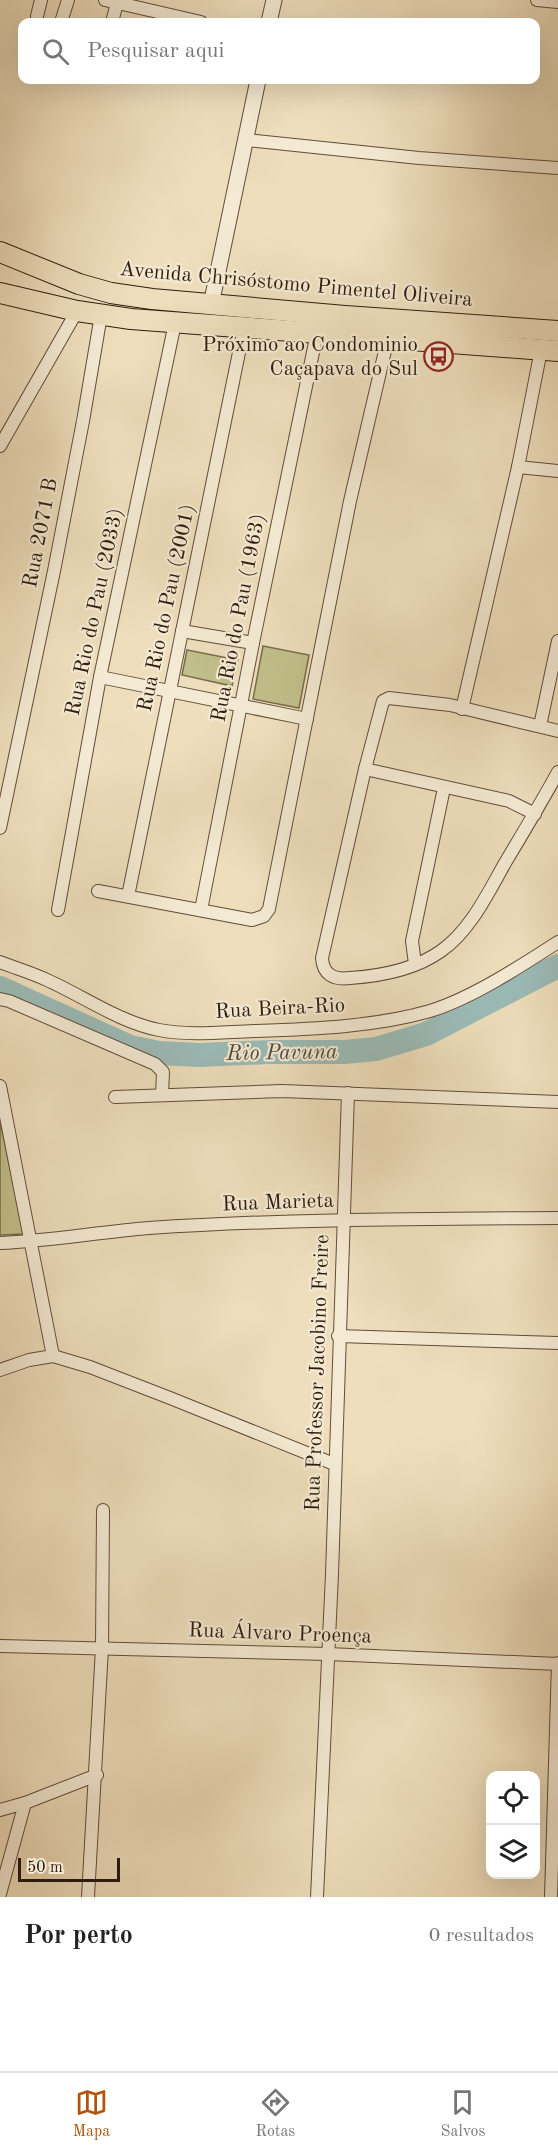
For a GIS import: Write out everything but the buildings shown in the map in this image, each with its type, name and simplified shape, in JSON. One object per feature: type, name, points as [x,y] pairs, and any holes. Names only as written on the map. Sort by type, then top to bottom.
[{"type":"main road","name":"Avenida Chrisóstomo Pimentel Oliveira","points":[[2,254],[79,284],[111,293],[211,305],[558,330]]},
{"type":"main road","name":"Avenida Chrisóstomo Pimentel Oliveira","points":[[0,292],[100,315],[549,351]]},
{"type":"main road","points":[[181,323],[198,317],[211,305]]},
{"type":"street","points":[[37,16],[41,0]]},
{"type":"street","points":[[63,18],[68,0]]},
{"type":"street","points":[[270,18],[274,0]]},
{"type":"street","points":[[537,0],[558,2]]},
{"type":"street","points":[[112,18],[111,2],[162,18]]},
{"type":"street","points":[[211,305],[257,84]]},
{"type":"street","points":[[246,140],[419,158],[558,168]]},
{"type":"street","points":[[0,446],[77,311]]},
{"type":"street","name":"Rua 2071 B","points":[[0,828],[5,776],[54,571],[83,421],[100,315]]},
{"type":"street","name":"Rua Rio do Pau (2033)","points":[[57,910],[100,677],[181,323]]},
{"type":"street","name":"Rua Rio do Pau (2001)","points":[[128,897],[244,328]]},
{"type":"street","name":"Rua Rio do Pau (1963)","points":[[201,910],[317,333]]},
{"type":"street","points":[[98,891],[252,920],[264,916],[269,909],[350,501],[388,338]]},
{"type":"street","points":[[462,709],[518,467],[549,351]]},
{"type":"street","points":[[518,467],[558,471]]},
{"type":"street","points":[[182,631],[253,643]]},
{"type":"street","points":[[540,726],[558,641]]},
{"type":"street","points":[[100,677],[307,719]]},
{"type":"street","points":[[558,731],[414,700],[389,698],[383,701],[365,769],[322,958],[328,975],[334,978],[369,977],[415,964],[441,951],[467,925],[558,772]]},
{"type":"street","points":[[365,769],[509,801],[535,814]]},
{"type":"street","points":[[415,964],[412,951],[413,932],[444,788]]},
{"type":"street","name":"Rua Beira-Rio","points":[[0,962],[46,980],[118,1015],[158,1030],[183,1033],[273,1030],[395,1020],[432,1010],[499,978],[558,942]]},
{"type":"street","points":[[0,999],[155,1064],[163,1072],[162,1095]]},
{"type":"street","points":[[0,1086],[53,1356]]},
{"type":"street","points":[[115,1097],[282,1091],[558,1102]]},
{"type":"street","name":"Rua Professor Jacobino Freire","points":[[317,1897],[338,1413],[338,1336],[348,1093]]},
{"type":"street","name":"Rua Marieta","points":[[0,1244],[147,1228],[342,1220],[558,1218]]},
{"type":"street","points":[[338,1336],[558,1343]]},
{"type":"street","points":[[0,1370],[29,1360],[53,1356],[90,1367],[334,1464]]},
{"type":"street","points":[[88,1897],[97,1775],[102,1648],[103,1510]]},
{"type":"street","name":"Rua Álvaro Proença","points":[[0,1646],[328,1654],[558,1663]]},
{"type":"street","points":[[551,1897],[556,1830],[558,1663]]},
{"type":"street","points":[[0,1810],[25,1803],[97,1775]]},
{"type":"street","points":[[0,1894],[25,1803]]},
{"type":"shaded area","points":[[263,646],[309,655],[299,708],[253,699]]},
{"type":"shaded area","points":[[187,650],[238,660],[232,686],[182,675]]},
{"type":"shaded area","points":[[0,1121],[24,1234],[0,1235]]},
{"type":"waterway","name":"Rio Pavuna","points":[[0,988],[130,1047],[159,1053],[199,1055],[344,1052],[376,1049],[426,1034],[558,966]]},
{"type":"place","name":"Próximo ao Condominio Caçapava do Sul","points":[[439,357]]}]
